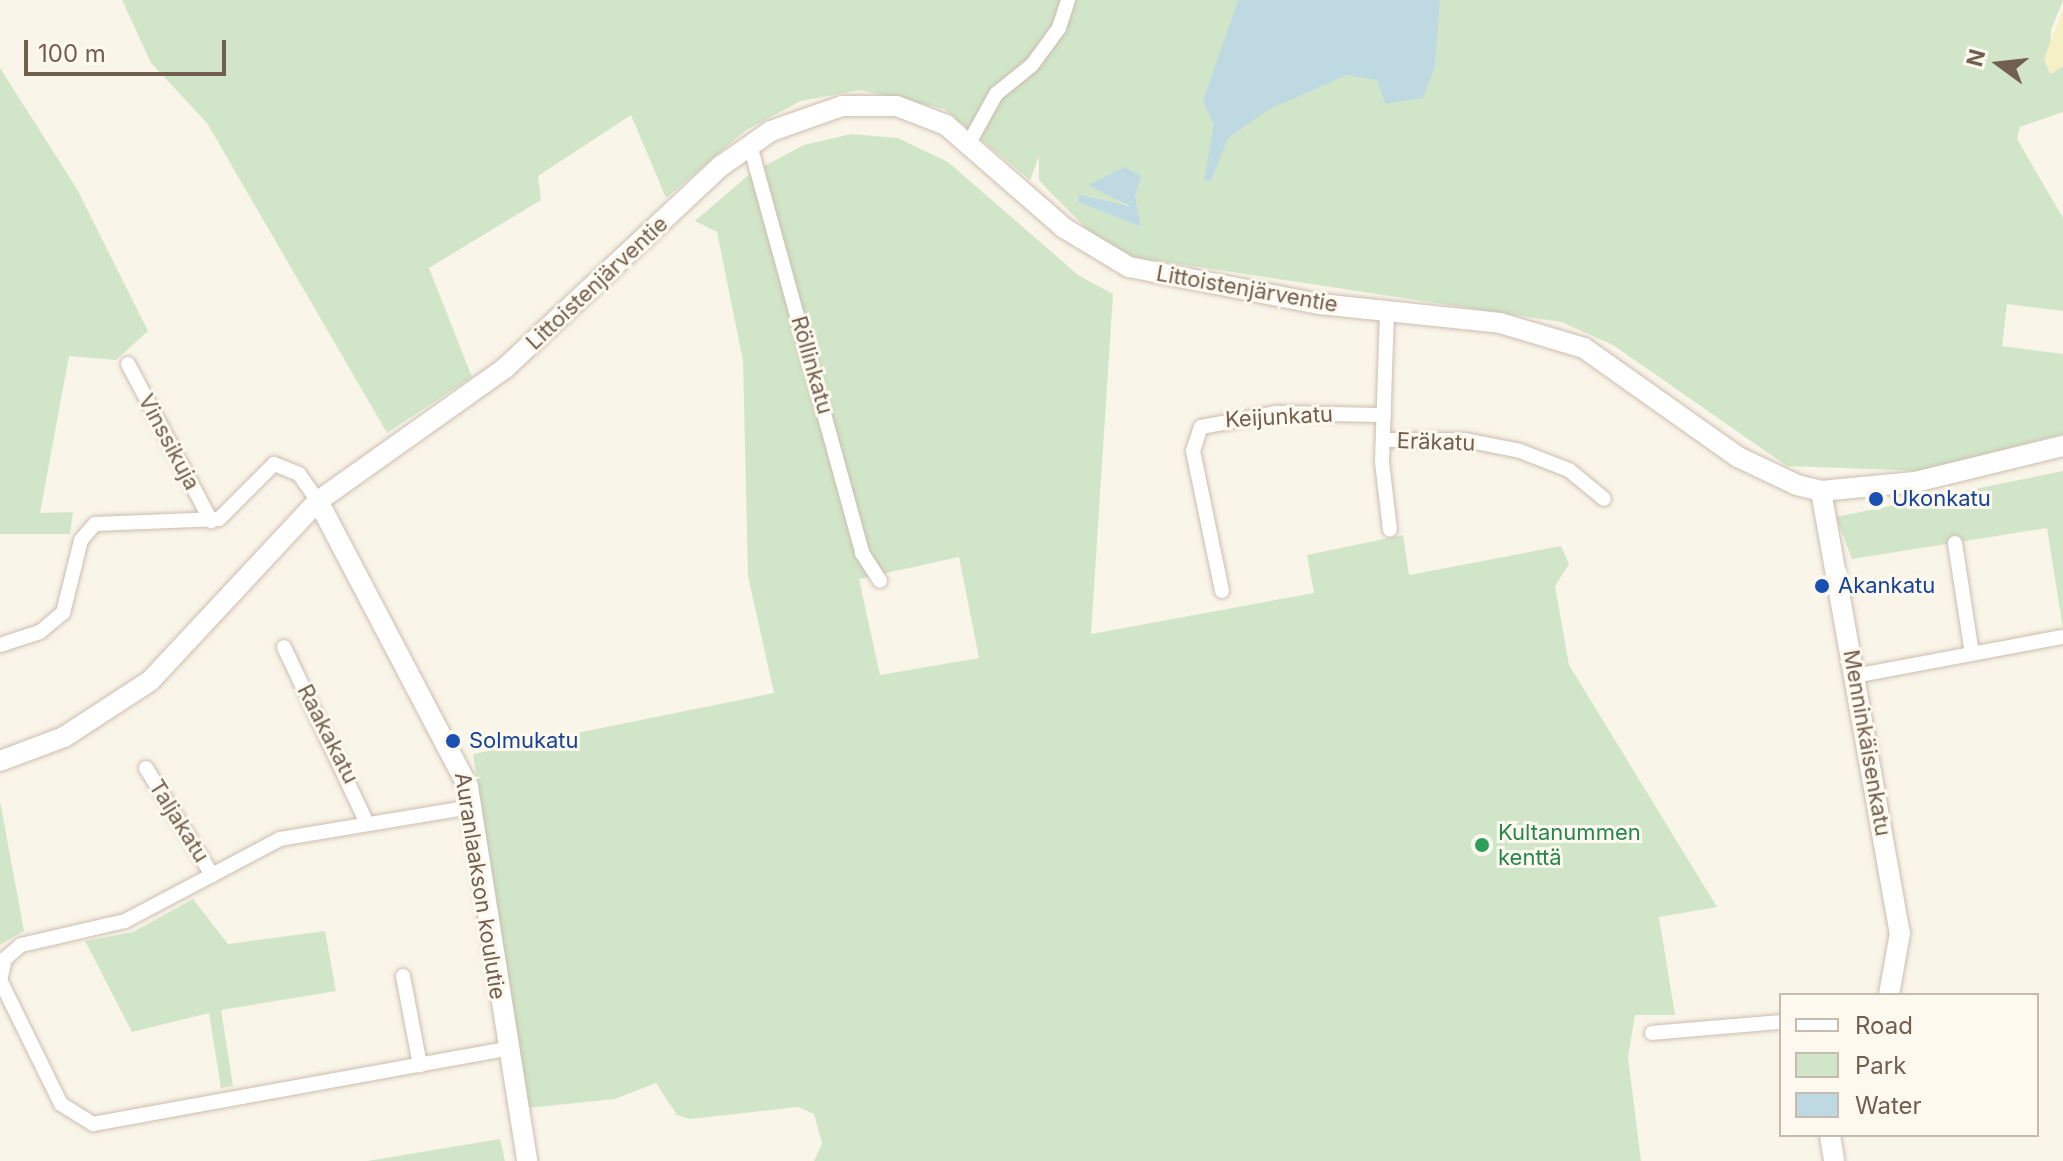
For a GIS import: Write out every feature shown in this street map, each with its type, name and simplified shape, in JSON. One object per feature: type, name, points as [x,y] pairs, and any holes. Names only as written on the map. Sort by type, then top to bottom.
[{"type":"street","points":[[970,141],[996,94],[1032,65],[1059,28],[1068,0]]},
{"type":"street","name":"Littoistenjärventie","points":[[0,761],[64,737],[150,681],[318,501],[505,368],[750,145],[806,115],[877,104],[931,117],[970,141],[1064,228],[1129,267],[1210,287],[1500,323],[1584,348],[1751,465],[1821,491],[1915,482],[2063,446]]},
{"type":"street","name":"Röllinkatu","points":[[750,145],[862,553],[880,581]]},
{"type":"street","name":"Eräkatu","points":[[1387,311],[1383,440],[1465,440],[1511,449],[1569,470],[1604,499]]},
{"type":"street","name":"Vinssikuja","points":[[128,364],[211,521]]},
{"type":"street","name":"Keijunkatu","points":[[1222,591],[1193,451],[1201,427],[1276,413],[1384,415]]},
{"type":"street","points":[[1383,440],[1390,530]]},
{"type":"street","points":[[0,645],[40,632],[63,613],[81,540],[95,524],[211,521],[274,464],[299,474],[318,501]]},
{"type":"street","name":"Menninkäisenkatu","points":[[1821,491],[1900,933],[1889,993]]},
{"type":"street","name":"Auranlaakson koulutie","points":[[318,501],[453,749],[471,807],[506,1049],[527,1161]]},
{"type":"street","points":[[1955,543],[1972,654]]},
{"type":"street","points":[[1854,676],[2062,637]]},
{"type":"street","name":"Raakakatu","points":[[284,647],[367,823]]},
{"type":"street","name":"Taljakatu","points":[[146,768],[212,875]]},
{"type":"street","points":[[471,807],[280,839],[134,918],[30,941],[5,959],[4,994],[70,1115],[106,1123],[506,1049]]},
{"type":"street","points":[[403,976],[420,1065]]},
{"type":"street","points":[[1652,1033],[1779,1022]]},
{"type":"street","points":[[1830,1137],[1834,1161]]},
{"type":"green space","points":[[122,0],[2063,0],[2051,30],[2050,74],[2063,66],[2063,112],[2020,127],[2017,139],[2063,218],[2063,311],[2007,304],[2002,346],[2063,354],[2063,434],[1921,471],[1787,466],[1613,345],[1561,322],[1133,257],[1093,235],[1048,190],[1039,180],[1039,156],[1030,180],[944,109],[860,90],[801,101],[746,130],[666,198],[631,115],[538,176],[541,200],[429,268],[472,377],[387,433],[207,123],[151,63]],"holes":[[[1101,190],[1135,195],[1141,227],[1079,202],[1080,194],[1131,208]]]},
{"type":"green space","points":[[0,68],[77,189],[148,331],[116,360],[69,356],[40,513],[73,512],[70,534],[0,534]]},
{"type":"green space","points":[[851,134],[898,138],[948,162],[1078,275],[1113,294],[1091,634],[1314,593],[1307,555],[1403,535],[1409,575],[1561,546],[1569,564],[1555,586],[1569,665],[1717,907],[1659,917],[1675,1015],[1635,1015],[1628,1057],[1641,1161],[814,1161],[822,1143],[814,1114],[798,1107],[690,1119],[677,1115],[656,1083],[615,1099],[527,1108],[473,754],[774,693],[748,576],[743,361],[717,232],[695,221],[751,173],[804,145]],"holes":[[[959,557],[979,658],[880,675],[859,579]]]},
{"type":"green space","points":[[2063,471],[2063,629],[2047,528],[1852,559],[1836,517]]},
{"type":"green space","points":[[0,801],[24,931],[0,945]]},
{"type":"green space","points":[[193,899],[228,944],[325,931],[336,991],[221,1010],[233,1086],[221,1088],[209,1013],[132,1032],[85,941],[133,932]]},
{"type":"green space","points":[[500,1139],[505,1161],[367,1161]]},
{"type":"sand","points":[[2063,9],[2063,66],[2050,74],[2044,59]]},
{"type":"water","points":[[1238,0],[1440,0],[1435,66],[1423,98],[1385,104],[1377,80],[1347,75],[1268,110],[1228,138],[1211,181],[1204,180],[1214,125],[1203,101]]},
{"type":"water","points":[[1125,167],[1141,176],[1135,195],[1141,227],[1078,202],[1079,194],[1131,207],[1088,185]]},
{"type":"place","name":"Ukonkatu","points":[[1876,499]]},
{"type":"place","name":"Akankatu","points":[[1822,586]]},
{"type":"place","name":"Solmukatu","points":[[453,741]]},
{"type":"place","name":"Kultanummen kenttä","points":[[1482,845]]}]
